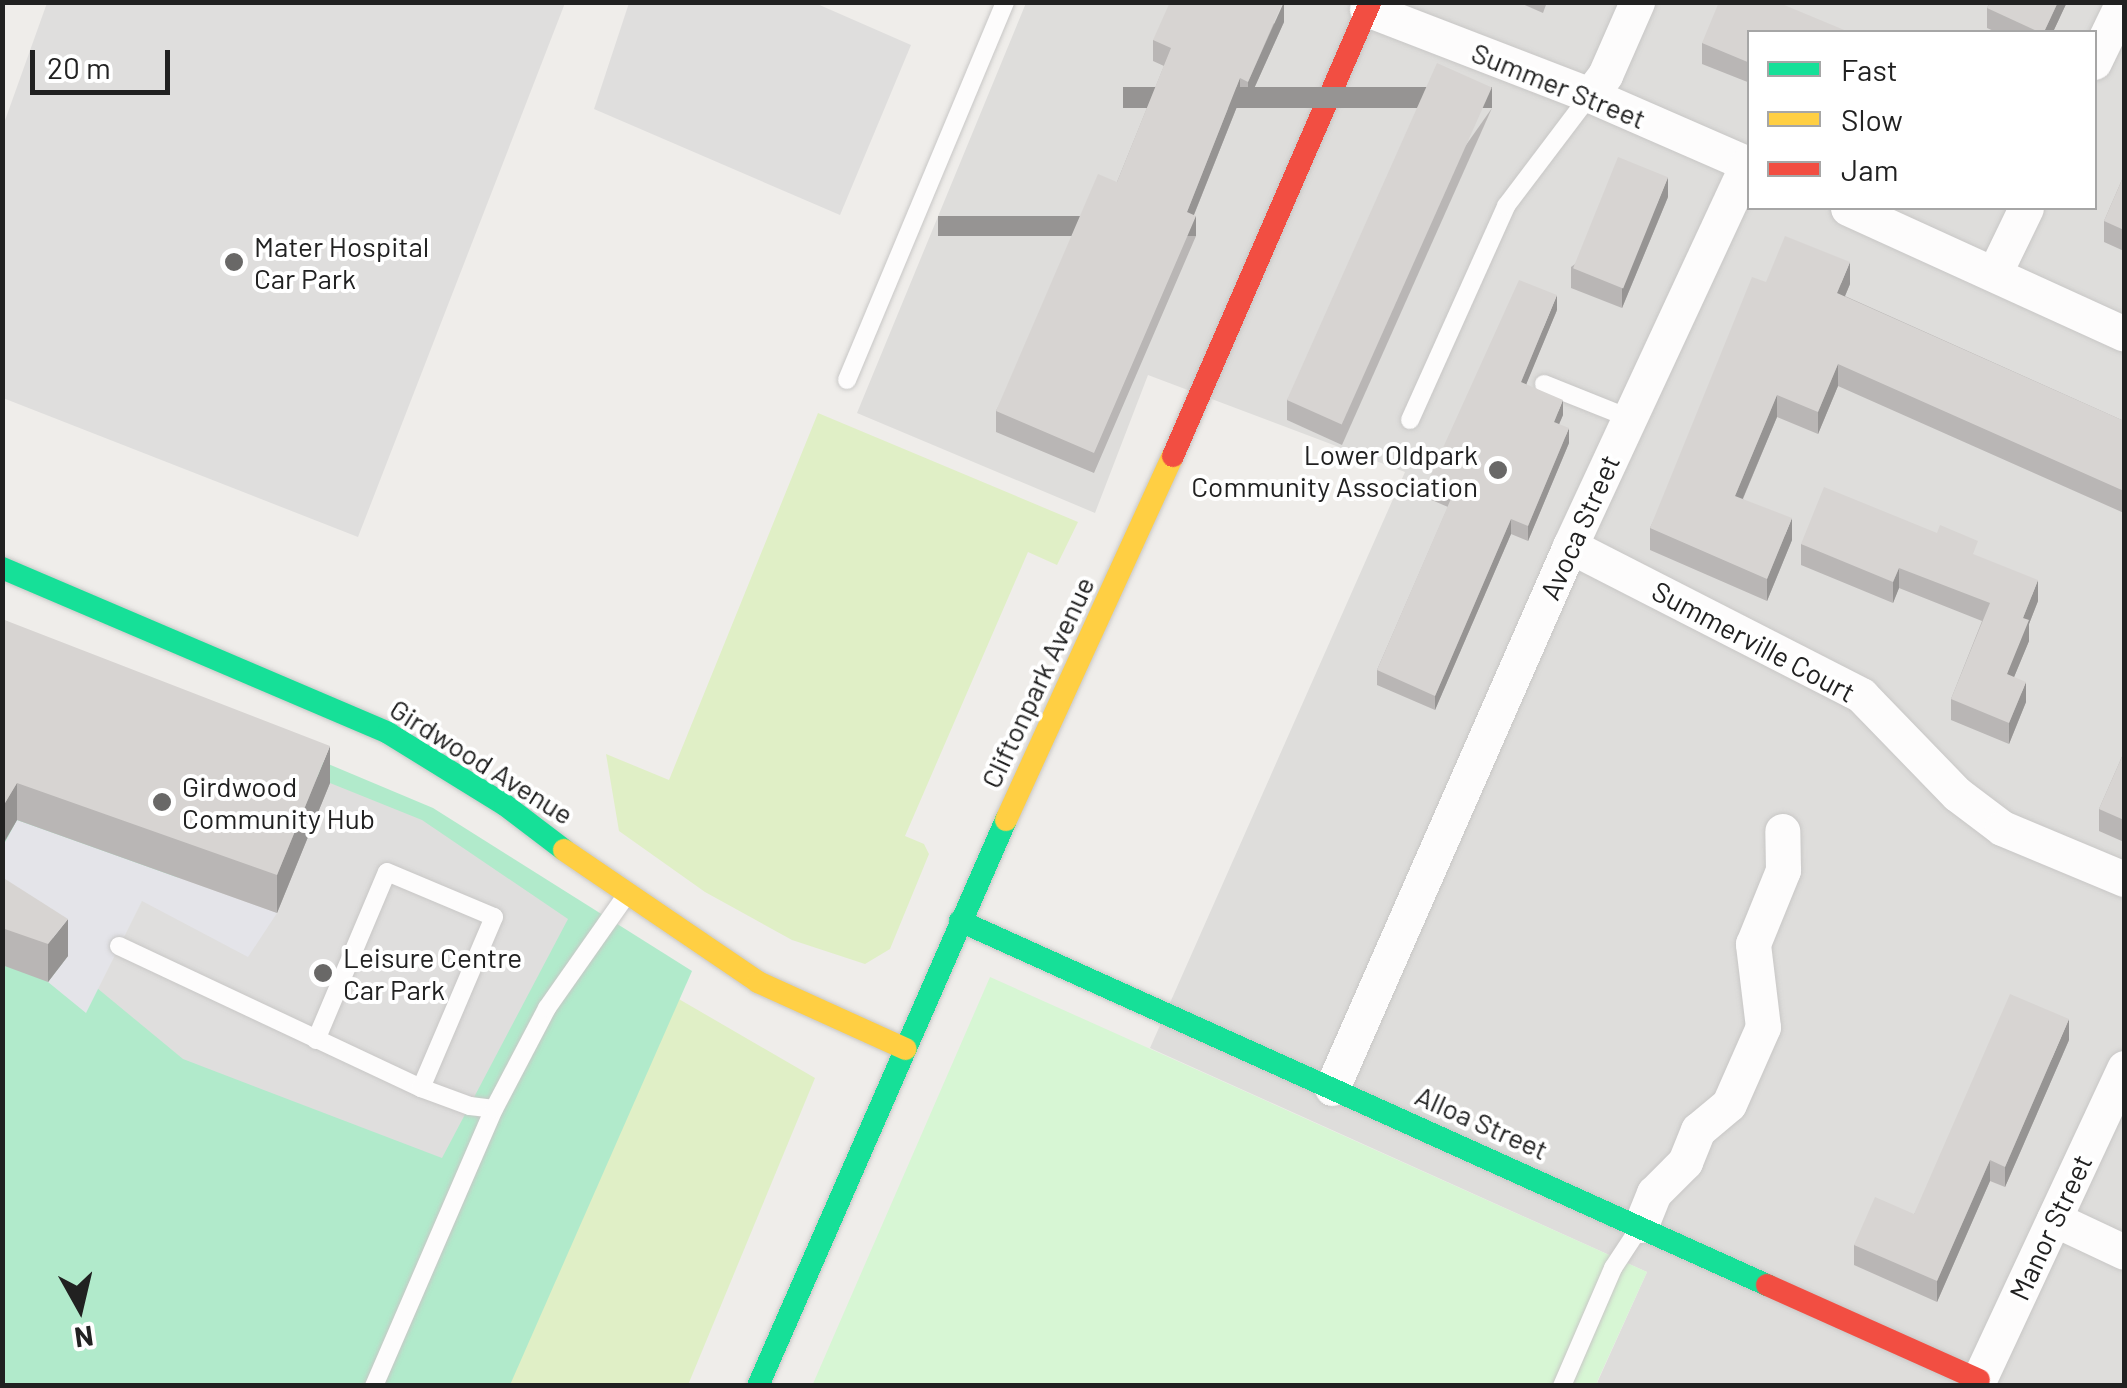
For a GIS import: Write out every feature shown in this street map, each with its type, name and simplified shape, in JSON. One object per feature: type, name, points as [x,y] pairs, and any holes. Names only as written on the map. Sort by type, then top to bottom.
[{"type":"street","points":[[1590,95],[1606,75],[1637,2]]},
{"type":"street","points":[[2097,56],[2122,2]]},
{"type":"street","name":"Summer Street","points":[[1363,5],[1590,95],[1747,164]]},
{"type":"street","name":"Cliftonpark Avenue","points":[[758,1386],[960,920],[1170,462],[1363,5]]},
{"type":"street","name":"Avoca Street","points":[[1332,1088],[1570,546],[1747,166]]},
{"type":"street","points":[[1853,210],[2124,334]]},
{"type":"street","points":[[1995,272],[2025,210]]},
{"type":"street","name":"Summerville Court","points":[[1570,546],[1861,695],[1956,794],[2002,828],[2124,879]]},
{"type":"street","name":"Girdwood Avenue","points":[[2,568],[388,733],[505,805],[626,896],[758,982],[906,1048]]},
{"type":"street","points":[[1640,1225],[1654,1193],[1685,1162],[1698,1130],[1729,1104],[1762,1028],[1753,944],[1783,870],[1782,831]]},
{"type":"street","name":"Alloa Street","points":[[960,920],[1640,1225],[1978,1383]]},
{"type":"street","name":"Manor Street","points":[[1978,1383],[2124,1068]]},
{"type":"street","points":[[2054,1218],[2124,1252]]},
{"type":"lane","points":[[847,380],[1005,2]]},
{"type":"lane","points":[[1410,420],[1506,206],[1590,95]]},
{"type":"lane","points":[[1544,384],[1629,418]]},
{"type":"lane","points":[[316,1040],[387,872],[494,917],[421,1088]]},
{"type":"lane","points":[[374,1386],[494,1109],[546,1008],[626,896]]},
{"type":"lane","points":[[119,946],[421,1088],[470,1106],[494,1109]]},
{"type":"lane","points":[[1562,1386],[1613,1268],[1640,1225]]},
{"type":"shaded area","name":"Mater Hospital Car Park","points":[[47,3],[565,3],[358,537],[3,398],[3,126]]},
{"type":"shaded area","points":[[629,3],[815,3],[911,45],[840,215],[594,109]]},
{"type":"shaded area","points":[[1026,3],[2124,3],[2124,1385],[1602,1385],[1597,1383],[1647,1272],[1150,1048],[1405,472],[1148,375],[1095,513],[857,413]]},
{"type":"shaded area","name":"Leisure Centre Car Park","points":[[330,783],[422,820],[568,919],[442,1158],[183,1059],[97,988],[142,900]]},
{"type":"shaded area","points":[[17,820],[277,913],[248,957],[142,901],[86,1013],[48,982],[67,957],[3,914],[3,846]]},
{"type":"green space","points":[[818,413],[1078,522],[1057,565],[1028,552],[905,836],[924,844],[929,854],[890,949],[865,964],[792,940],[705,892],[619,831],[606,754],[669,780]]},
{"type":"green space","points":[[2,627],[433,808],[692,971],[510,1385],[3,1385]]},
{"type":"green space","points":[[990,977],[1647,1272],[1597,1382],[1602,1385],[812,1386]]},
{"type":"green space","points":[[646,980],[815,1078],[688,1385],[421,1386]]},
{"type":"building","points":[[1170,2],[1283,2],[1248,82],[1240,78],[1187,212],[1196,216],[1094,453],[996,411],[1098,174],[1117,182],[1171,48],[1153,40]]},
{"type":"building","points":[[1719,2],[1777,2],[1844,30],[1747,30],[1747,62],[1702,43]]},
{"type":"building","points":[[1990,2],[2058,2],[2045,30],[2035,30],[1987,8]]},
{"type":"building","points":[[1437,63],[1492,87],[1342,425],[1287,400]]},
{"type":"building","points":[[1618,157],[1668,177],[1623,288],[1573,268]]},
{"type":"building","points":[[2124,175],[2124,230],[2104,221]]},
{"type":"building","points":[[1785,236],[1850,262],[1837,293],[2124,421],[2124,491],[1838,364],[1818,412],[1777,395],[1735,496],[1792,518],[1767,579],[1650,528],[1752,277],[1766,282]]},
{"type":"building","points":[[1519,280],[1557,295],[1521,382],[1563,400],[1554,422],[1569,428],[1528,526],[1511,519],[1435,696],[1377,670],[1453,494],[1427,483]]},
{"type":"building","points":[[1824,487],[1937,533],[1940,525],[1978,541],[1973,554],[2038,580],[2023,618],[2029,620],[2007,674],[2026,682],[2009,723],[1951,699],[1990,603],[1899,568],[1893,582],[1801,544]]},
{"type":"building","name":"Girdwood Community Hub","points":[[2,619],[330,746],[277,875],[17,783],[2,808]]},
{"type":"building","points":[[2124,752],[2124,820],[2099,809]]},
{"type":"building","points":[[2,877],[68,919],[48,944],[2,928]]},
{"type":"building","points":[[2010,994],[2069,1019],[2005,1167],[1990,1160],[1937,1281],[1854,1245],[1875,1197],[1914,1214]]},
{"type":"traffic: fast","points":[[2,568],[388,733],[505,805],[564,850]]},
{"type":"traffic: fast","points":[[758,1386],[1006,820]]},
{"type":"traffic: fast","points":[[960,921],[1767,1285]]},
{"type":"traffic: slow","points":[[1006,820],[1173,456]]},
{"type":"traffic: slow","points":[[564,850],[758,982],[906,1049]]},
{"type":"traffic: jam","points":[[1173,456],[1370,2]]},
{"type":"traffic: jam","points":[[1767,1285],[1979,1380]]},
{"type":"place","name":"Mater Hospital Car Park","points":[[234,262]]},
{"type":"place","name":"Lower Oldpark Community Association","points":[[1498,470]]},
{"type":"place","name":"Girdwood Community Hub","points":[[162,802]]},
{"type":"place","name":"Leisure Centre Car Park","points":[[323,973]]}]
